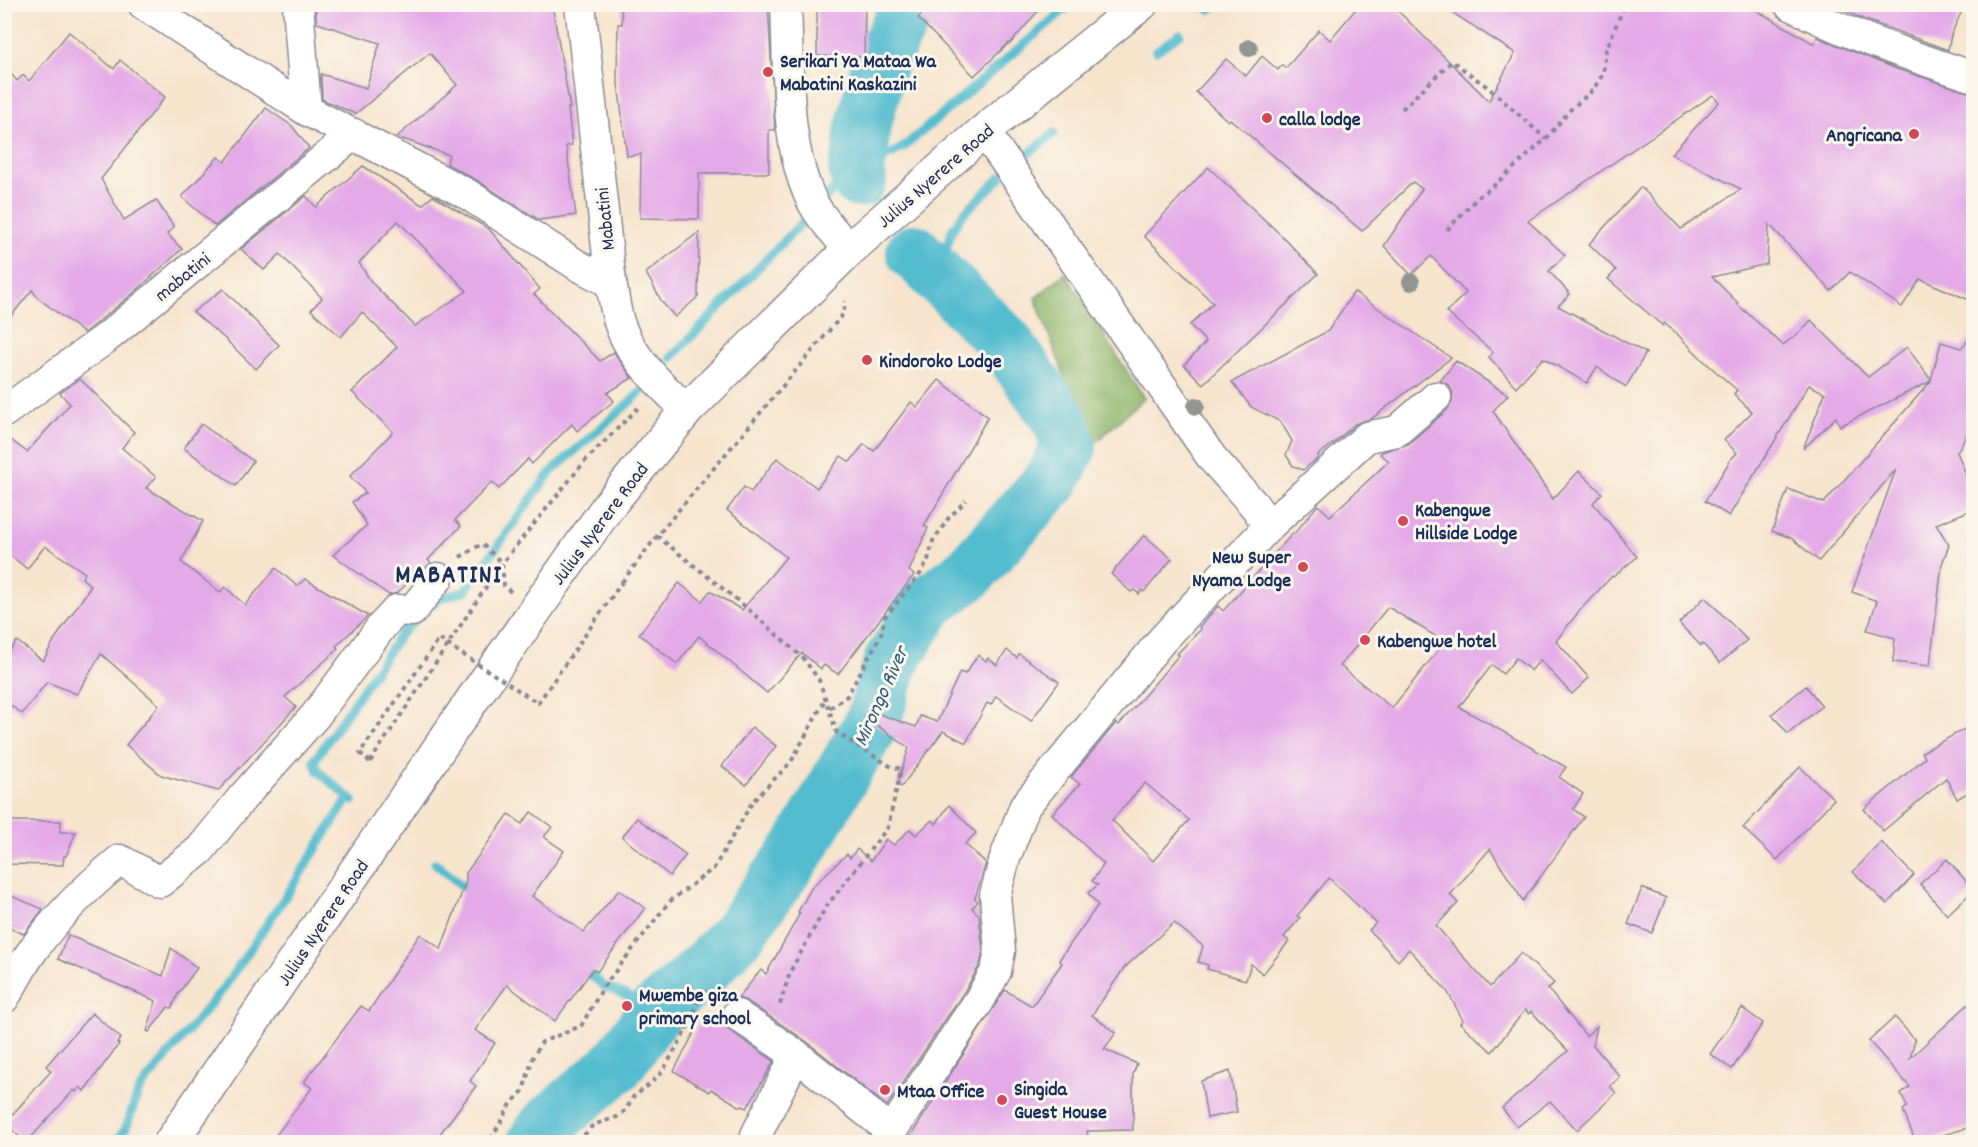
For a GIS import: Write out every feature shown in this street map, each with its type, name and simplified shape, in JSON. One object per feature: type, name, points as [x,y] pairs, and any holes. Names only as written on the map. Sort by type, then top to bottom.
[{"type":"highway","name":"Julius Nyerere Road","points":[[171,1143],[468,706],[602,514],[687,410],[849,250],[984,131],[1141,4]]},
{"type":"street","points":[[143,4],[306,110],[467,194],[577,265],[611,283]]},
{"type":"street","points":[[298,4],[306,110]]},
{"type":"street","name":"Mabatini","points":[[580,4],[611,283],[619,323],[627,339],[661,386],[687,410]]},
{"type":"street","points":[[786,4],[792,124],[802,175],[818,210],[849,250]]},
{"type":"street","points":[[1788,4],[1820,21],[1974,77]]},
{"type":"street","points":[[984,131],[1212,458],[1254,505],[1269,526]]},
{"type":"street","name":"mabatini","points":[[4,412],[105,339],[354,134]]},
{"type":"street","points":[[737,1015],[796,1055],[888,1137],[980,1002],[996,971],[1000,951],[994,895],[1025,806],[1162,640],[1269,526],[1367,437],[1398,431],[1436,397]]},
{"type":"street","points":[[4,998],[32,951],[57,921],[96,879],[120,860],[160,882],[200,850],[242,798],[315,716],[382,626],[397,610],[412,611],[438,578]]},
{"type":"street","points":[[756,1143],[756,1134],[796,1055]]},
{"type":"path","points":[[1448,230],[1478,197],[1546,139],[1569,110],[1593,90],[1603,74],[1606,50],[1625,4]]},
{"type":"path","points":[[1402,109],[1452,61],[1490,89],[1546,139]]},
{"type":"path","points":[[661,386],[586,460],[502,563],[370,762],[360,753],[439,639],[538,703],[622,582],[657,536],[843,313],[849,250]]},
{"type":"path","points":[[830,708],[847,696],[882,635],[885,617],[921,573],[928,560],[933,541],[948,519],[966,500]]},
{"type":"path","points":[[657,536],[747,608],[803,658],[819,680],[837,733],[890,766],[901,769],[888,827],[826,907],[790,972],[768,1035]]},
{"type":"path","points":[[486,547],[501,561]]},
{"type":"path","points":[[482,1143],[492,1137],[511,1104],[523,1091],[532,1057],[542,1042],[581,1026],[611,976],[669,902],[714,868],[753,801],[791,762],[825,699]]},
{"type":"path","points":[[578,1143],[593,1125],[617,1117],[626,1110],[633,1097],[663,1071],[690,1023],[702,991],[721,996],[737,1015]]},
{"type":"green space","points":[[1065,273],[1144,398],[1091,447],[1035,298]]},
{"type":"building","points":[[315,4],[552,4],[570,108],[568,108],[572,145],[566,146],[576,215],[539,220],[447,164],[449,155],[397,137],[457,85],[430,53],[355,114],[322,99],[321,74],[366,88],[380,43],[317,23]]},
{"type":"building","points":[[621,4],[674,4],[674,10],[723,10],[722,6],[768,4],[775,130],[769,130],[769,173],[699,173],[699,219],[640,218],[641,154],[627,156],[617,75],[618,24],[622,24]]},
{"type":"building","points":[[817,4],[865,4],[864,57],[817,56]]},
{"type":"building","points":[[931,4],[1044,4],[1010,44],[974,76],[918,18]]},
{"type":"building","points":[[1360,4],[1391,4],[1489,101],[1515,53],[1439,4],[1746,4],[1814,44],[1817,37],[1897,69],[1974,94],[1974,302],[1920,279],[1902,307],[1850,272],[1831,291],[1769,224],[1767,264],[1712,277],[1737,304],[1783,345],[1811,320],[1868,377],[1907,347],[1931,380],[1941,342],[1961,348],[1974,334],[1974,423],[1957,452],[1974,494],[1974,509],[1936,524],[1949,545],[1942,564],[1930,666],[1893,662],[1895,638],[1867,630],[1877,601],[1852,592],[1896,469],[1819,561],[1791,538],[1772,531],[1788,489],[1824,503],[1931,381],[1840,426],[1836,417],[1803,449],[1825,393],[1809,385],[1729,516],[1705,501],[1737,453],[1724,440],[1752,412],[1734,394],[1737,390],[1676,333],[1664,323],[1663,326],[1608,279],[1616,270],[1589,244],[1641,187],[1681,229],[1741,189],[1671,154],[1719,102],[1713,95],[1528,221],[1565,255],[1549,271],[1570,294],[1558,306],[1646,353],[1626,387],[1597,367],[1587,383],[1543,358],[1516,387],[1489,357],[1493,352],[1446,312],[1466,293],[1431,256],[1411,275],[1384,246],[1422,189],[1413,182],[1362,231],[1196,92],[1226,59],[1246,76],[1262,56],[1278,70],[1282,65],[1286,68],[1319,30],[1330,40]]},
{"type":"building","points":[[1831,4],[1965,4],[1951,35],[1948,50],[1863,19]]},
{"type":"building","points":[[69,32],[114,69],[120,60],[165,97],[101,179],[124,220],[156,200],[174,227],[167,234],[182,249],[136,291],[84,333],[38,298],[32,290],[4,325],[4,66],[17,81],[23,75],[29,81]]},
{"type":"building","points":[[266,108],[292,126],[309,148],[215,226],[182,197],[218,157],[225,162]]},
{"type":"building","points":[[363,166],[422,205],[433,196],[489,229],[540,289],[534,294],[600,361],[614,352],[632,378],[607,393],[614,401],[577,431],[572,424],[532,464],[528,459],[499,489],[492,482],[455,520],[461,526],[428,560],[431,563],[413,582],[411,580],[397,593],[389,595],[333,555],[367,525],[352,502],[366,493],[350,476],[393,432],[352,392],[397,347],[362,312],[341,337],[311,310],[322,298],[280,254],[264,270],[241,249],[306,196],[316,207]],"holes":[[[398,221],[467,291],[415,326],[372,283],[359,263]]]},
{"type":"building","points":[[1208,167],[1282,236],[1318,274],[1203,384],[1184,365],[1206,342],[1190,325],[1213,303],[1144,236]]},
{"type":"building","points":[[699,232],[698,297],[675,317],[662,302],[646,273]]},
{"type":"building","points":[[223,289],[279,345],[256,369],[193,312]]},
{"type":"building","points":[[1354,292],[1451,358],[1371,419],[1355,424],[1303,470],[1293,466],[1286,455],[1292,441],[1281,422],[1251,407],[1232,382],[1328,331]]},
{"type":"building","points":[[1456,361],[1508,395],[1493,411],[1553,499],[1579,471],[1602,493],[1593,503],[1637,557],[1612,576],[1580,610],[1556,641],[1589,678],[1572,694],[1540,660],[1531,671],[1516,658],[1503,674],[1492,665],[1459,707],[1566,767],[1559,777],[1583,794],[1573,809],[1584,817],[1523,901],[1490,849],[1450,895],[1458,903],[1436,926],[1490,987],[1521,953],[1554,983],[1548,989],[1586,1036],[1597,1026],[1593,1045],[1620,1077],[1610,1086],[1616,1093],[1577,1130],[1550,1101],[1517,1127],[1502,1108],[1568,1051],[1531,1011],[1529,1014],[1525,1010],[1492,1052],[1460,1023],[1463,1020],[1447,991],[1409,949],[1398,961],[1369,930],[1376,923],[1329,878],[1297,916],[1300,918],[1284,937],[1289,941],[1263,974],[1251,964],[1246,980],[1207,969],[1208,965],[1198,962],[1203,946],[1174,923],[1124,968],[1092,1015],[1116,1033],[1104,1049],[1137,1064],[1133,1074],[1133,1130],[1087,1131],[1089,1143],[906,1143],[1005,990],[1032,1006],[1062,963],[1059,960],[1098,905],[1088,893],[1098,885],[1092,881],[1104,864],[1052,814],[1080,784],[1071,777],[1116,723],[1119,725],[1218,606],[1223,611],[1318,505],[1330,516],[1389,461],[1380,454],[1382,452],[1408,444],[1447,410],[1452,402],[1453,393],[1449,385],[1440,381]],"holes":[[[1388,607],[1445,642],[1392,708],[1340,666]],[[1145,783],[1189,820],[1153,861],[1112,820]]]},
{"type":"building","points":[[80,379],[134,432],[122,448],[156,477],[146,488],[203,521],[181,562],[220,592],[225,587],[245,605],[276,568],[297,586],[305,579],[368,616],[336,646],[338,649],[285,697],[296,707],[218,791],[161,775],[126,745],[159,705],[101,654],[77,694],[47,682],[22,714],[4,700],[4,658],[17,641],[43,661],[91,586],[82,578],[85,573],[45,546],[27,569],[4,550],[4,435],[27,452],[70,404],[60,393]]},
{"type":"building","points":[[939,380],[988,417],[924,526],[928,528],[909,571],[914,575],[838,674],[824,665],[821,669],[802,653],[767,693],[699,636],[677,664],[639,634],[679,583],[702,601],[710,591],[742,610],[786,557],[727,510],[744,487],[751,492],[777,458],[817,488],[841,456],[850,462],[864,444],[874,451],[911,402],[917,407]]},
{"type":"building","points":[[201,424],[253,461],[236,486],[184,448]]},
{"type":"building","points":[[1144,535],[1172,559],[1144,592],[1142,590],[1139,594],[1134,590],[1131,592],[1111,574]]},
{"type":"building","points":[[1705,597],[1747,640],[1720,663],[1679,623]]},
{"type":"building","points":[[1007,650],[1017,658],[1019,654],[1059,682],[1031,721],[996,696],[991,705],[987,703],[966,743],[943,731],[901,787],[897,784],[909,748],[864,716],[868,710],[916,727],[920,716],[937,722],[960,672],[965,674],[978,655],[986,661],[988,658],[997,665]]},
{"type":"building","points":[[1806,686],[1822,706],[1788,734],[1772,714]]},
{"type":"building","points":[[1974,724],[1974,789],[1957,799],[1946,778],[1883,831],[1864,809],[1925,758],[1922,752]]},
{"type":"building","points":[[752,727],[776,746],[746,785],[722,766]]},
{"type":"building","points":[[1800,767],[1834,799],[1777,860],[1743,828]]},
{"type":"building","points":[[949,805],[976,833],[965,844],[986,863],[975,898],[978,902],[972,908],[979,915],[983,950],[980,965],[887,1106],[806,1041],[747,1001],[738,998],[761,970],[766,974],[812,887],[847,854],[850,858],[857,849],[871,861],[886,839],[894,845],[910,829],[916,835],[932,820],[936,824]]},
{"type":"building","points":[[531,812],[552,827],[544,837],[564,851],[532,896],[584,932],[619,890],[645,908],[597,972],[593,969],[555,1021],[507,985],[475,1030],[495,1043],[470,1081],[476,1086],[433,1143],[270,1143],[312,1088],[304,1082],[361,1006],[369,1011],[420,934],[441,949],[466,881],[466,873],[509,814],[522,824]]},
{"type":"building","points":[[637,818],[686,855],[670,876],[622,837]]},
{"type":"building","points":[[4,821],[61,821],[60,832],[76,832],[64,856],[63,865],[4,864]]},
{"type":"building","points":[[1881,842],[1914,875],[1887,904],[1853,872]]},
{"type":"building","points":[[1947,859],[1974,890],[1947,915],[1920,884]]},
{"type":"building","points":[[1642,888],[1666,898],[1652,933],[1628,924]]},
{"type":"building","points":[[4,893],[43,909],[24,934],[4,926]]},
{"type":"building","points":[[68,935],[163,976],[171,948],[197,968],[178,994],[172,1008],[168,1007],[149,1032],[147,1031],[156,1001],[58,959]]},
{"type":"building","points":[[1974,999],[1974,1126],[1916,1143],[1903,1110],[1907,1107],[1901,1093],[1910,1087],[1869,1041],[1895,1017],[1915,1040],[1910,1058]]},
{"type":"building","points":[[1742,1008],[1763,1023],[1732,1069],[1710,1054]]},
{"type":"building","points":[[92,1013],[121,1038],[117,1043],[119,1044],[84,1091],[80,1087],[76,1092],[74,1090],[26,1143],[5,1123],[51,1071],[46,1066]]},
{"type":"building","points":[[704,1014],[719,1023],[721,1020],[727,1029],[774,1061],[747,1108],[741,1107],[711,1089],[709,1092],[674,1071]]},
{"type":"building","points":[[1230,1071],[1237,1112],[1207,1118],[1201,1081]]},
{"type":"waterway","name":"Mirongo River","points":[[859,180],[856,170],[862,132],[880,62],[910,4]]},
{"type":"waterway","points":[[860,155],[874,158],[884,157],[905,146],[1071,4]]},
{"type":"waterway","points":[[1209,10],[1216,4]]},
{"type":"waterway","points":[[1156,51],[1180,34]]},
{"type":"waterway","points":[[1027,155],[1054,133]]},
{"type":"waterway","points":[[671,358],[846,177],[856,170]]},
{"type":"waterway","points":[[938,276],[952,230],[964,213],[1002,176]]},
{"type":"waterway","name":"Mirongo River","points":[[535,1142],[547,1125],[617,1065],[655,1012],[694,979],[737,935],[801,846],[874,719],[891,662],[928,603],[967,575],[1053,479],[1069,447],[1060,420],[1004,341],[914,252]]},
{"type":"waterway","points":[[433,604],[440,598],[465,591],[550,473],[642,391]]},
{"type":"waterway","points":[[353,801],[318,771],[314,761],[400,635],[418,617]]},
{"type":"waterway","points":[[116,1142],[126,1128],[139,1090],[224,988],[349,797]]},
{"type":"waterway","points":[[435,863],[473,893]]},
{"type":"waterway","points":[[581,967],[604,986],[628,996],[655,1012]]},
{"type":"place","name":"Serikari Ya Mataa Wa Mabatini Kaskazini","points":[[768,72]]},
{"type":"place","name":"calla lodge","points":[[1267,118]]},
{"type":"place","name":"Angricana","points":[[1914,134]]},
{"type":"place","name":"Kindoroko Lodge","points":[[867,360]]},
{"type":"place","name":"Kabengwe Hillside Lodge","points":[[1403,521]]},
{"type":"place","name":"New Super Nyama Lodge","points":[[1303,567]]},
{"type":"place","name":"Kabengwe hotel","points":[[1365,640]]},
{"type":"place","name":"Mwembe giza primary school","points":[[627,1006]]},
{"type":"place","name":"Mtaa Office","points":[[885,1090]]},
{"type":"place","name":"Singida Guest House","points":[[1002,1100]]},
{"type":"district","name":"MABATINI","points":[[449,573]]}]
